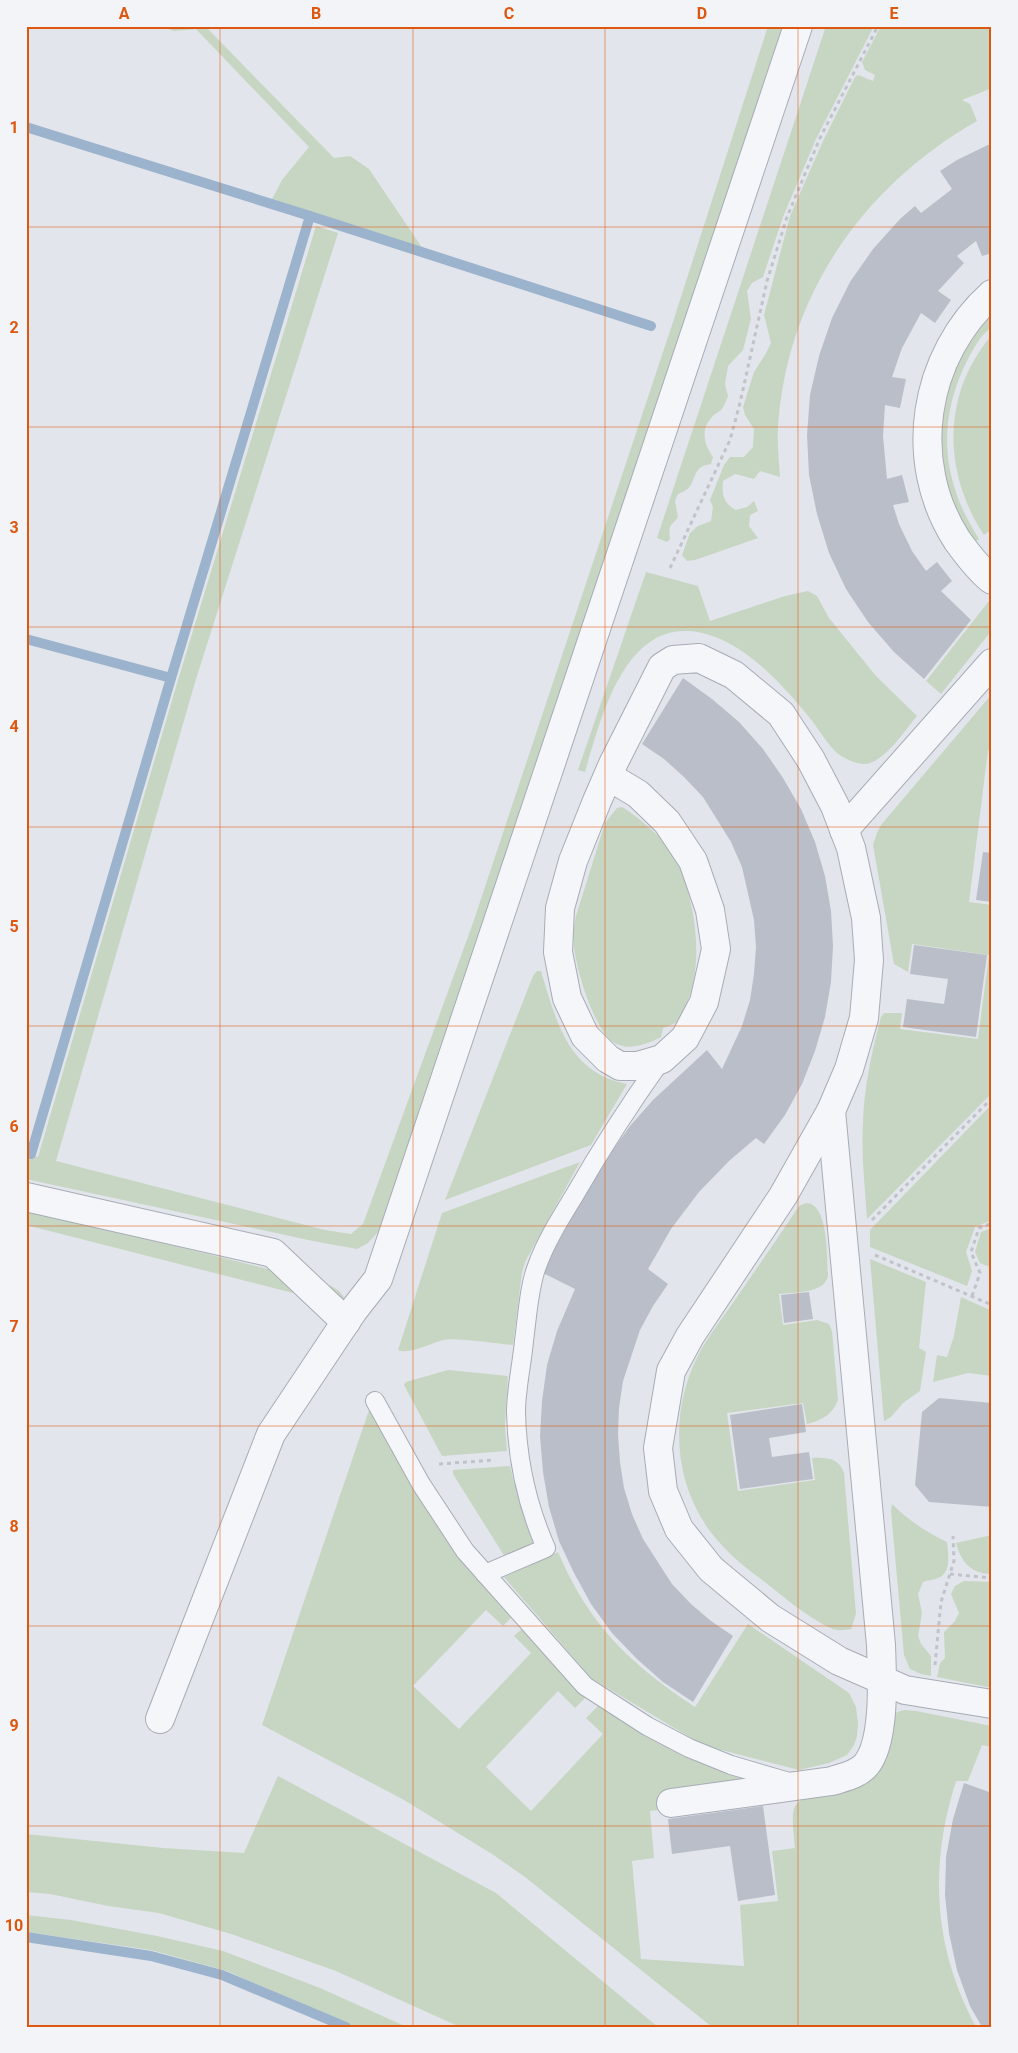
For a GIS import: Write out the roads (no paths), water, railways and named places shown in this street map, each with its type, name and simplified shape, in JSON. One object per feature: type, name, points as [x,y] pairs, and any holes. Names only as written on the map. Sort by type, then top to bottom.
[{"type":"street","points":[[160,1719],[271,1434],[346,1322],[378,1279],[798,26]]},
{"type":"street","points":[[992,294],[968,318],[951,344],[936,380],[930,403],[926,434],[928,466],[936,496],[948,525],[968,555],[992,580]]},
{"type":"street","points":[[608,776],[638,794],[668,822],[693,861],[710,910],[716,949],[704,1002],[685,1038],[662,1059],[638,1066],[620,1066],[608,1058],[585,1036],[568,998],[558,952],[560,908],[573,861],[608,776],[662,667],[672,660],[699,658],[734,675],[781,714],[811,760],[835,806],[851,848],[866,918],[868,960],[864,1018],[849,1069],[831,1111],[783,1196],[690,1336],[671,1372],[658,1448],[663,1491],[679,1529],[711,1569],[770,1618],[839,1661],[905,1690],[992,1704]]},
{"type":"street","points":[[844,830],[992,663]]},
{"type":"street","points":[[671,1803],[832,1781],[856,1773],[866,1764],[875,1750],[879,1726],[882,1680],[880,1635],[831,1111]]},
{"type":"street","points":[[26,1198],[273,1253],[346,1322]]},
{"type":"lane","points":[[485,1574],[546,1548],[534,1519],[525,1486],[520,1458],[516,1411],[527,1318],[536,1268],[549,1238],[594,1161],[634,1098],[662,1059]]},
{"type":"lane","points":[[376,1401],[411,1466],[465,1551],[585,1686],[647,1726],[689,1748],[731,1766],[799,1785]]},
{"type":"waterway","points":[[26,127],[651,326]]},
{"type":"waterway","points":[[31,1154],[171,678],[310,216]]},
{"type":"waterway","points":[[26,639],[171,678]]},
{"type":"waterway","points":[[26,1937],[151,1956],[222,1975],[346,2027]]}]
